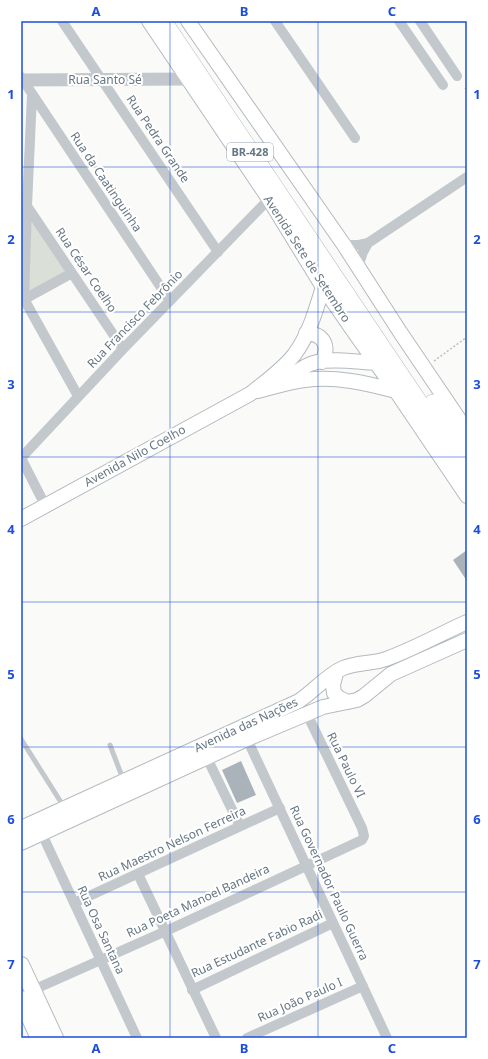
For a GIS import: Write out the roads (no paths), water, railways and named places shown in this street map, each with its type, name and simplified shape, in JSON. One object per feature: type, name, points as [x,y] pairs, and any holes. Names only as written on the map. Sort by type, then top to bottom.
[{"type":"highway","name":"Avenida Sete de Setembro","points":[[163,21],[335,281],[467,474]]},
{"type":"highway","name":"Avenida Sete de Setembro","points":[[174,21],[335,281],[467,451]]},
{"type":"highway","points":[[225,134],[254,158]]},
{"type":"highway","points":[[376,363],[394,366]]},
{"type":"main road","name":"Avenida Sete de Setembro","points":[[149,21],[268,199],[335,281],[376,363],[467,496]]},
{"type":"main road","points":[[188,21],[344,245],[467,431]]},
{"type":"main road","points":[[250,394],[285,364],[294,354],[335,281]]},
{"type":"main road","points":[[306,333],[318,335],[323,341],[326,350],[322,362]]},
{"type":"main road","points":[[281,384],[299,370],[317,362],[335,361],[376,363]]},
{"type":"main road","points":[[250,394],[281,384],[311,379],[342,380],[365,383],[396,391]]},
{"type":"main road","name":"Avenida Nilo Coelho","points":[[21,519],[250,394]]},
{"type":"main road","name":"Avenida das Nações","points":[[21,843],[42,834],[70,813],[124,781],[299,701],[311,694],[343,668],[352,665],[384,660],[467,622]]},
{"type":"main road","name":"Avenida das Nações","points":[[21,828],[132,792],[307,714],[364,696],[391,674],[467,640]]},
{"type":"main road","points":[[336,673],[333,684],[334,693],[348,702]]},
{"type":"main road","points":[[21,965],[27,995],[39,1038]]},
{"type":"main road","points":[[27,995],[55,1038]]},
{"type":"street","name":"Rua Pedra Grande","points":[[62,21],[218,252]]},
{"type":"street","points":[[275,21],[355,138]]},
{"type":"street","points":[[399,21],[442,84]]},
{"type":"street","points":[[420,21],[457,76]]},
{"type":"street","name":"Rua Santo Sé","points":[[22,79],[188,79]]},
{"type":"street","name":"Rua da Caatinguinha","points":[[22,79],[170,301]]},
{"type":"street","points":[[32,95],[23,300],[78,396]]},
{"type":"street","points":[[344,245],[359,245],[368,243],[467,176]]},
{"type":"street","name":"Rua Francisco Febrônio","points":[[21,458],[78,396],[268,199]]},
{"type":"street","name":"Rua César Coelho","points":[[27,206],[123,349]]},
{"type":"street","points":[[358,267],[368,243]]},
{"type":"street","points":[[23,300],[72,273]]},
{"type":"street","points":[[21,458],[45,505]]},
{"type":"street","name":"Rua Paulo VI","points":[[307,714],[362,828]]},
{"type":"street","name":"Rua Governador Paulo Guerra","points":[[248,739],[387,1038]]},
{"type":"street","points":[[207,758],[240,826]]},
{"type":"street","name":"Rua Maestro Nelson Ferreira","points":[[74,903],[280,808]]},
{"type":"street","name":"Rua Poeta Manoel Bandeira","points":[[27,995],[306,866],[357,844],[364,836],[362,828]]},
{"type":"street","name":"Rua Osa Santana","points":[[42,834],[137,1038]]},
{"type":"street","points":[[138,874],[216,1038]]},
{"type":"street","name":"Rua Estudante Fabio Radi","points":[[192,990],[333,922]]},
{"type":"street","name":"Rua João Paulo I","points":[[247,1038],[363,986]]},
{"type":"lane","points":[[21,739],[70,813]]},
{"type":"lane","points":[[110,745],[124,781],[132,792]]}]
